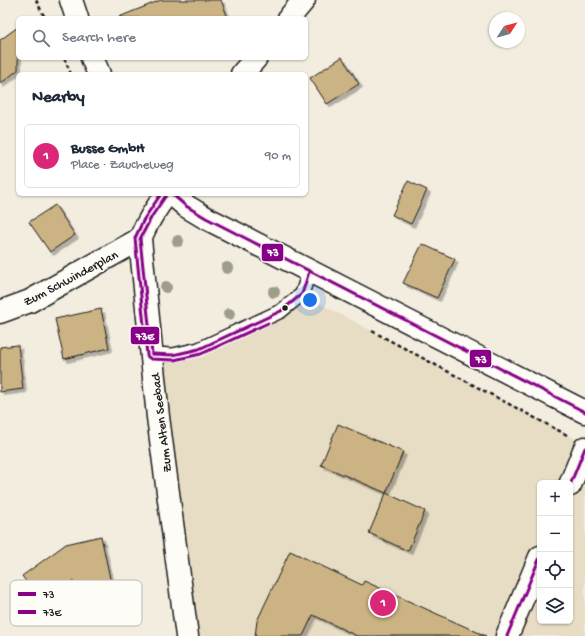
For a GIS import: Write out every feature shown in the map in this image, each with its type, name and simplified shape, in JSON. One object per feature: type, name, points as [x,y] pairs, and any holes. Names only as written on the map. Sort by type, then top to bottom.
[{"type":"street","points":[[71,0],[76,16]]},
{"type":"street","points":[[291,16],[304,0]]},
{"type":"street","points":[[93,60],[98,72]]},
{"type":"street","points":[[244,72],[254,60]]},
{"type":"street","name":"Zum Alten Seebad","points":[[165,196],[153,211],[140,239],[158,417],[187,636]]},
{"type":"street","points":[[174,196],[186,206],[206,218],[585,412]]},
{"type":"street","name":"Zum Schwinderplan","points":[[0,312],[30,301],[140,239]]},
{"type":"street","points":[[572,480],[585,448]]},
{"type":"street","points":[[507,636],[537,564]]},
{"type":"lane","points":[[152,354],[173,355],[199,349],[281,311],[302,294],[309,272]]},
{"type":"path","points":[[36,0],[44,16]]},
{"type":"path","points":[[65,60],[70,72]]},
{"type":"shaded area","points":[[302,294],[585,444],[585,636],[187,636],[152,354],[199,349]]},
{"type":"building","points":[[161,0],[221,0],[227,16],[121,16]]},
{"type":"building","points":[[16,28],[16,60],[18,60],[18,70],[0,84],[0,40]]},
{"type":"building","points":[[342,57],[359,84],[327,104],[310,78]]},
{"type":"building","points":[[408,181],[427,190],[411,224],[392,215]]},
{"type":"building","points":[[55,205],[75,235],[50,252],[29,222]]},
{"type":"building","points":[[422,244],[455,259],[437,298],[403,283]]},
{"type":"building","points":[[101,309],[109,348],[64,359],[55,319]]},
{"type":"building","points":[[18,345],[23,389],[0,392],[0,347]]},
{"type":"building","points":[[338,424],[403,452],[386,493],[321,465]]},
{"type":"building","points":[[386,493],[425,511],[408,551],[369,533]]},
{"type":"building","points":[[101,536],[110,580],[25,580],[22,576],[66,544]]},
{"type":"building","points":[[290,551],[362,585],[364,581],[486,636],[357,636],[313,615],[303,636],[255,636],[257,621]]},
{"type":"transit line","name":"73E","points":[[160,196],[144,219],[135,238],[148,357],[151,359],[174,360],[201,354],[268,323]]},
{"type":"transit line","name":"73","points":[[152,354],[140,239],[152,216],[166,196]]},
{"type":"transit line","name":"73","points":[[174,196],[186,206],[206,218],[585,412]]},
{"type":"transit line","name":"73","points":[[152,354],[173,355],[199,349],[281,311],[302,294],[309,272]]},
{"type":"transit line","name":"73","points":[[572,480],[585,448]]},
{"type":"transit line","name":"73","points":[[507,636],[537,564]]},
{"type":"place","name":"Busse GmbH","points":[[383,603]]}]
